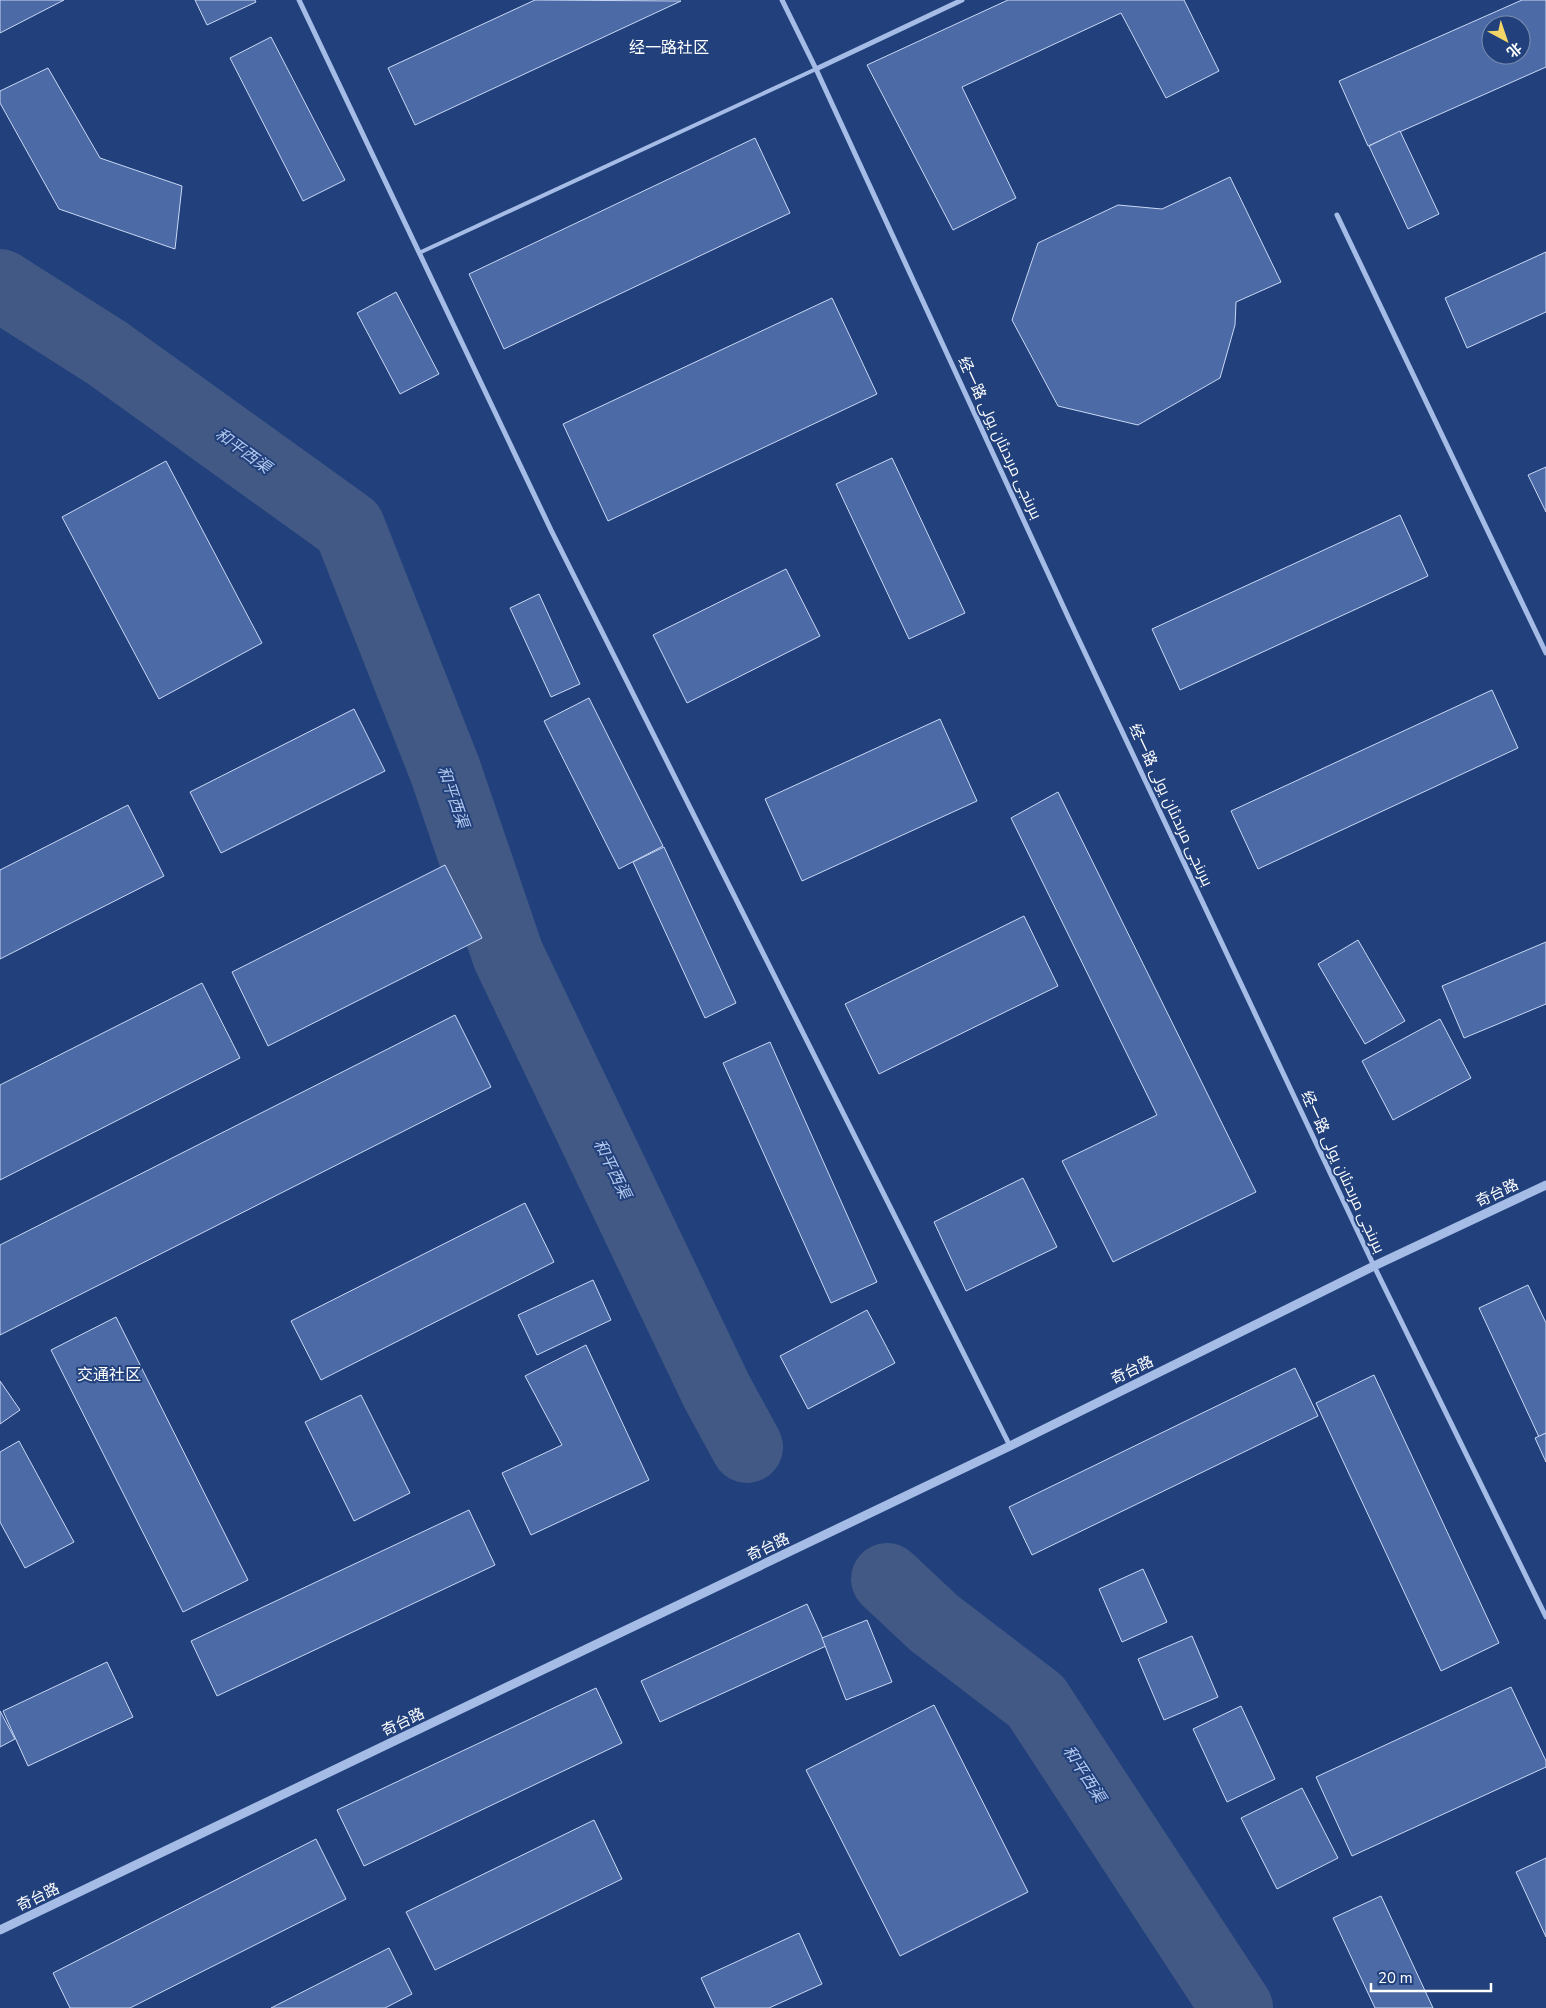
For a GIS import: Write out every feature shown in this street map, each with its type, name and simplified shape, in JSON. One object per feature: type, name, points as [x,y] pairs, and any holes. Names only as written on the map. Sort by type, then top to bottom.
[{"type":"street","points":[[299,0],[555,539],[1010,1446]]},
{"type":"street","name":"经一路 بىرىنجى مرىدىئان يولى","points":[[782,0],[816,69],[1070,621],[1374,1266],[1546,1616]]},
{"type":"street","points":[[816,69],[962,0]]},
{"type":"street","points":[[1337,215],[1546,653]]},
{"type":"street","name":"奇台路","points":[[0,1930],[1010,1446],[1374,1266],[1546,1185]]},
{"type":"lane","points":[[418,253],[816,69]]},
{"type":"building","points":[[0,0],[64,0],[0,33]]},
{"type":"building","points":[[195,0],[255,0],[256,2],[207,25]]},
{"type":"building","points":[[535,0],[681,1],[415,125],[388,68]]},
{"type":"building","points":[[1008,0],[1184,0],[1219,71],[1166,98],[1121,13],[962,87],[1016,198],[953,230],[867,65]]},
{"type":"building","points":[[1522,0],[1546,0],[1546,67],[1368,146],[1339,81],[1481,18],[1481,65],[1531,65],[1531,15],[1488,15]]},
{"type":"building","points":[[271,37],[345,180],[303,201],[230,58]]},
{"type":"building","points":[[48,68],[100,158],[182,186],[175,249],[59,209],[0,103],[0,91]]},
{"type":"building","points":[[1400,131],[1439,214],[1408,229],[1369,146]]},
{"type":"building","points":[[755,138],[790,213],[504,349],[469,274]]},
{"type":"building","points":[[1230,177],[1281,282],[1236,302],[1235,325],[1220,378],[1138,425],[1058,406],[1012,320],[1038,243],[1118,205],[1162,209]]},
{"type":"building","points":[[1546,252],[1546,312],[1467,348],[1445,298]]},
{"type":"building","points":[[396,292],[439,374],[400,394],[357,313]]},
{"type":"building","points":[[832,298],[877,394],[608,521],[563,424]]},
{"type":"building","points":[[892,458],[965,613],[909,639],[836,484]]},
{"type":"building","points":[[166,461],[262,643],[159,699],[62,517]]},
{"type":"building","points":[[1546,467],[1546,512],[1528,475]]},
{"type":"building","points":[[1400,515],[1428,576],[1180,690],[1152,629]]},
{"type":"building","points":[[786,569],[820,636],[687,703],[653,635]]},
{"type":"building","points":[[539,594],[580,684],[551,697],[510,608]]},
{"type":"building","points":[[1492,690],[1518,748],[1258,869],[1231,811]]},
{"type":"building","points":[[589,698],[663,846],[619,869],[544,721]]},
{"type":"building","points":[[354,709],[385,771],[221,853],[190,792]]},
{"type":"building","points":[[940,719],[977,801],[802,881],[765,799]]},
{"type":"building","points":[[1058,792],[1256,1192],[1113,1262],[1062,1161],[1157,1115],[1011,818]]},
{"type":"building","points":[[128,805],[164,876],[0,959],[0,870]]},
{"type":"building","points":[[664,847],[736,1003],[705,1018],[633,862]]},
{"type":"building","points":[[445,865],[482,938],[268,1046],[232,972]]},
{"type":"building","points":[[1024,916],[1058,986],[879,1074],[845,1004]]},
{"type":"building","points":[[1358,940],[1405,1021],[1365,1044],[1318,964]]},
{"type":"building","points":[[1546,942],[1546,1004],[1464,1038],[1442,986]]},
{"type":"building","points":[[202,983],[240,1058],[0,1180],[0,1085]]},
{"type":"building","points":[[455,1015],[491,1087],[0,1335],[0,1245]]},
{"type":"building","points":[[1440,1019],[1471,1078],[1393,1120],[1362,1061]]},
{"type":"building","points":[[770,1042],[877,1282],[831,1303],[723,1063]]},
{"type":"building","points":[[1023,1178],[1057,1247],[966,1291],[934,1222]]},
{"type":"building","points":[[525,1203],[554,1262],[321,1380],[291,1321]]},
{"type":"building","points":[[593,1280],[611,1320],[537,1355],[518,1315]]},
{"type":"building","points":[[1528,1285],[1546,1323],[1546,1433],[1539,1437],[1479,1308]]},
{"type":"building","points":[[867,1310],[895,1363],[808,1409],[780,1356]]},
{"type":"building","points":[[116,1317],[248,1580],[183,1612],[51,1350]]},
{"type":"building","points":[[586,1345],[649,1480],[531,1535],[502,1473],[562,1445],[525,1376]]},
{"type":"building","points":[[1295,1368],[1318,1416],[1032,1555],[1009,1507]]},
{"type":"building","points":[[1374,1375],[1499,1643],[1441,1671],[1316,1403]]},
{"type":"building","points":[[0,1381],[20,1410],[0,1424]]},
{"type":"building","points":[[361,1395],[410,1493],[354,1521],[305,1422]]},
{"type":"building","points":[[1546,1433],[1546,1462],[1535,1438]]},
{"type":"building","points":[[19,1441],[74,1542],[25,1568],[0,1522],[0,1452]]},
{"type":"building","points":[[469,1510],[495,1565],[217,1696],[191,1641]]},
{"type":"building","points":[[1143,1569],[1167,1622],[1122,1642],[1099,1589]]},
{"type":"building","points":[[807,1604],[826,1646],[660,1722],[641,1681]]},
{"type":"building","points":[[867,1620],[892,1682],[846,1700],[822,1638]]},
{"type":"building","points":[[1192,1636],[1218,1697],[1164,1720],[1138,1659]]},
{"type":"building","points":[[107,1662],[133,1717],[28,1766],[3,1711]]},
{"type":"building","points":[[1511,1687],[1546,1761],[1546,1767],[1352,1856],[1316,1777]]},
{"type":"building","points":[[596,1688],[622,1743],[364,1866],[337,1810]]},
{"type":"building","points":[[934,1705],[1028,1892],[900,1956],[806,1770]]},
{"type":"building","points":[[1241,1706],[1275,1779],[1227,1802],[1193,1729]]},
{"type":"building","points":[[0,1711],[15,1739],[0,1747]]},
{"type":"building","points":[[1302,1788],[1338,1858],[1277,1889],[1241,1818]]},
{"type":"building","points":[[594,1820],[622,1879],[435,1970],[406,1912]]},
{"type":"building","points":[[316,1839],[346,1899],[130,2008],[70,2008],[53,1973]]},
{"type":"building","points":[[1546,1858],[1546,1937],[1516,1872]]},
{"type":"building","points":[[1381,1896],[1433,2008],[1375,2008],[1333,1918]]},
{"type":"building","points":[[799,1933],[822,1984],[769,2008],[715,2008],[701,1978]]},
{"type":"building","points":[[389,1948],[412,1994],[385,2008],[271,2008]]},
{"type":"waterway","name":"和平西渠","points":[[0,285],[107,353],[349,527],[445,770],[508,955],[717,1392],[747,1447]]},
{"type":"waterway","name":"和平西渠","points":[[887,1579],[934,1623],[1036,1701],[1237,2008]]},
{"type":"district","name":"经一路社区","points":[[669,48]]},
{"type":"district","name":"交通社区","points":[[109,1375]]}]
